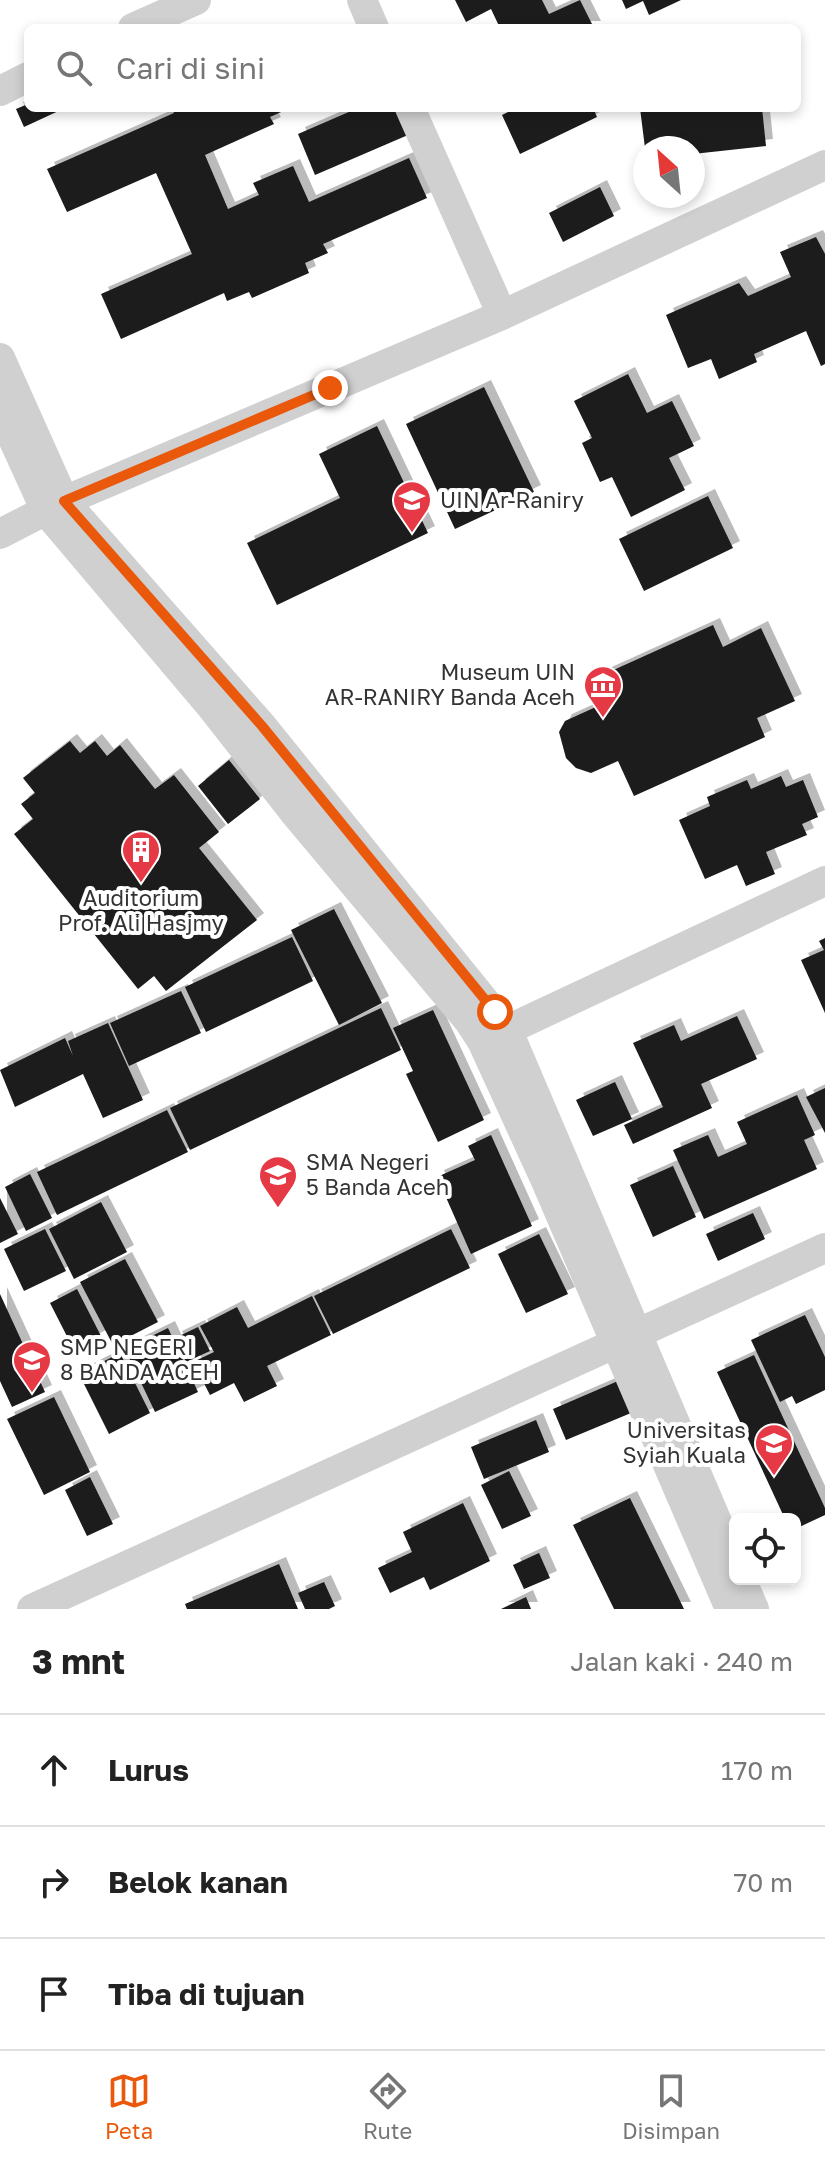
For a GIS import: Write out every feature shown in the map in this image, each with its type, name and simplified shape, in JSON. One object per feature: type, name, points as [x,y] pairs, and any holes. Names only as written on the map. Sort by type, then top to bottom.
[{"type":"street","points":[[134,20],[196,0]]},
{"type":"street","points":[[362,0],[372,24]]},
{"type":"street","points":[[0,91],[24,79]]},
{"type":"street","points":[[412,112],[502,315]]},
{"type":"street","points":[[0,534],[55,506],[502,315],[825,165]]},
{"type":"street","points":[[0,358],[55,506]]},
{"type":"street","points":[[0,410],[55,506],[220,697],[494,1035],[625,1338],[730,1609]]},
{"type":"street","points":[[494,1035],[825,881]]},
{"type":"street","points":[[32,1609],[825,1248]]},
{"type":"street","points":[[625,1338],[729,1552]]},
{"type":"street","points":[[744,1585],[754,1609]]},
{"type":"building","points":[[455,0],[542,0],[549,14],[580,0],[592,24],[498,24],[491,9],[466,22]]},
{"type":"building","points":[[622,0],[681,0],[649,15],[643,1],[626,9]]},
{"type":"building","points":[[24,106],[24,112],[56,112],[24,127],[16,109]]},
{"type":"building","points":[[281,112],[270,117],[274,124],[205,155],[228,209],[259,195],[253,183],[293,166],[309,202],[409,158],[427,198],[323,244],[328,253],[305,263],[309,273],[252,298],[249,292],[227,301],[224,293],[121,339],[101,294],[192,254],[156,173],[67,212],[47,169],[174,113]]},
{"type":"building","points":[[349,112],[398,112],[408,135],[315,175],[298,134]]},
{"type":"building","points":[[508,112],[595,112],[597,117],[520,154],[502,115]]},
{"type":"building","points":[[640,112],[762,112],[766,146],[705,153],[705,136],[644,136]]},
{"type":"building","points":[[600,187],[614,216],[563,242],[549,213]]},
{"type":"building","points":[[816,237],[825,254],[825,364],[821,366],[806,331],[754,354],[757,362],[719,379],[711,359],[688,368],[666,315],[739,283],[748,296],[791,277],[780,252]]},
{"type":"building","points":[[628,374],[647,413],[672,401],[694,446],[669,458],[685,490],[631,517],[612,477],[600,482],[582,443],[592,438],[574,401]]},
{"type":"building","points":[[484,387],[534,492],[455,529],[406,424]]},
{"type":"building","points":[[377,426],[428,533],[277,605],[247,543],[340,498],[319,454]]},
{"type":"building","points":[[708,496],[733,548],[644,591],[619,539]]},
{"type":"building","points":[[713,625],[723,647],[761,628],[795,701],[757,718],[765,737],[634,796],[618,761],[591,773],[576,768],[566,758],[559,732],[565,721],[598,706],[587,682]]},
{"type":"building","name":"Auditorium Prof. Ali Hasjmy","points":[[70,741],[80,753],[95,741],[107,756],[120,745],[155,789],[174,775],[219,832],[199,848],[257,920],[166,991],[154,976],[138,989],[14,834],[33,819],[21,804],[35,793],[23,778]]},
{"type":"building","points":[[229,760],[260,799],[228,824],[198,786]]},
{"type":"building","points":[[781,776],[786,787],[803,780],[818,817],[802,824],[807,835],[766,852],[775,874],[746,886],[737,865],[705,879],[679,820],[710,806],[707,797],[747,780],[751,789]]},
{"type":"building","points":[[334,909],[382,1003],[339,1025],[291,930]]},
{"type":"building","points":[[292,937],[313,981],[206,1032],[185,987]]},
{"type":"building","points":[[825,938],[825,1013],[801,960],[824,950],[819,941]]},
{"type":"building","points":[[181,991],[201,1033],[129,1066],[110,1023]]},
{"type":"building","points":[[381,1008],[401,1050],[190,1150],[170,1108]]},
{"type":"building","points":[[433,1010],[484,1120],[438,1142],[406,1074],[413,1071],[393,1028]]},
{"type":"building","points":[[737,1016],[757,1059],[701,1084],[712,1108],[633,1144],[624,1125],[663,1107],[633,1043],[674,1025],[681,1041]]},
{"type":"building","points":[[108,1023],[143,1100],[103,1118],[83,1074],[15,1107],[0,1070],[65,1038],[73,1056],[68,1041]]},
{"type":"building","points":[[615,1082],[632,1119],[593,1136],[576,1100]]},
{"type":"building","points":[[825,1088],[825,1133],[806,1097]]},
{"type":"building","points":[[797,1095],[815,1135],[804,1140],[817,1169],[704,1219],[673,1150],[708,1135],[718,1157],[747,1144],[737,1122]]},
{"type":"building","points":[[167,1110],[188,1152],[57,1215],[37,1172]]},
{"type":"building","points":[[491,1135],[532,1226],[471,1254],[437,1177],[475,1160],[468,1146]]},
{"type":"building","points":[[673,1166],[696,1217],[653,1237],[630,1185]]},
{"type":"building","points":[[30,1174],[52,1218],[26,1231],[5,1187]]},
{"type":"building","points":[[0,1198],[18,1234],[0,1243]]},
{"type":"building","points":[[101,1202],[127,1252],[74,1279],[49,1229]]},
{"type":"building","points":[[753,1213],[765,1239],[718,1261],[706,1234]]},
{"type":"building","points":[[45,1229],[66,1271],[24,1291],[4,1249]]},
{"type":"building","points":[[451,1229],[470,1268],[333,1334],[314,1296]]},
{"type":"building","points":[[539,1234],[568,1294],[526,1313],[498,1254]]},
{"type":"building","points":[[125,1259],[158,1322],[113,1345],[80,1282]]},
{"type":"building","points":[[77,1289],[101,1336],[74,1350],[50,1303]]},
{"type":"building","points":[[0,1294],[45,1392],[12,1407],[0,1381]]},
{"type":"building","points":[[312,1296],[331,1335],[267,1366],[277,1386],[244,1402],[234,1383],[210,1395],[193,1362],[214,1352],[200,1326],[237,1307],[248,1328]]},
{"type":"building","points":[[805,1315],[825,1357],[825,1390],[796,1404],[792,1396],[780,1402],[751,1340]]},
{"type":"building","points":[[198,1327],[210,1351],[186,1362],[175,1338]]},
{"type":"building","points":[[168,1328],[198,1392],[155,1412],[125,1349]]},
{"type":"building","points":[[120,1353],[150,1413],[109,1434],[79,1374]]},
{"type":"building","points":[[754,1355],[825,1508],[825,1515],[801,1526],[801,1513],[782,1513],[717,1372]]},
{"type":"building","points":[[618,1381],[631,1413],[566,1440],[553,1409]]},
{"type":"building","points":[[54,1397],[90,1472],[44,1495],[7,1419]]},
{"type":"building","points":[[536,1420],[549,1452],[484,1479],[471,1447]]},
{"type":"building","points":[[509,1471],[531,1516],[502,1529],[481,1485]]},
{"type":"building","points":[[90,1477],[113,1524],[87,1536],[65,1490]]},
{"type":"building","points":[[630,1498],[684,1609],[614,1609],[573,1525]]},
{"type":"building","points":[[463,1503],[490,1561],[430,1590],[424,1577],[390,1593],[378,1568],[412,1552],[403,1532]]},
{"type":"building","points":[[539,1553],[550,1578],[524,1589],[513,1565]]},
{"type":"building","points":[[279,1564],[298,1609],[187,1609],[185,1604]]},
{"type":"building","points":[[324,1582],[335,1606],[305,1609],[298,1593]]},
{"type":"building","points":[[526,1597],[531,1609],[501,1609]]},
{"type":"place","name":"UIN Ar-Raniry","points":[[412,534]]},
{"type":"place","name":"Museum UIN AR-RANIRY Banda Aceh","points":[[603,719]]},
{"type":"place","name":"Auditorium Prof. Ali Hasjmy","points":[[141,884]]},
{"type":"place","name":"SMA Negeri 5 Banda Aceh","points":[[278,1209]]},
{"type":"place","name":"SMP NEGERI 8 BANDA ACEH","points":[[32,1394]]},
{"type":"place","name":"Universitas Syiah Kuala","points":[[774,1477]]},
{"type":"route","points":[[330,388],[64,501],[262,726],[495,1012]]}]
